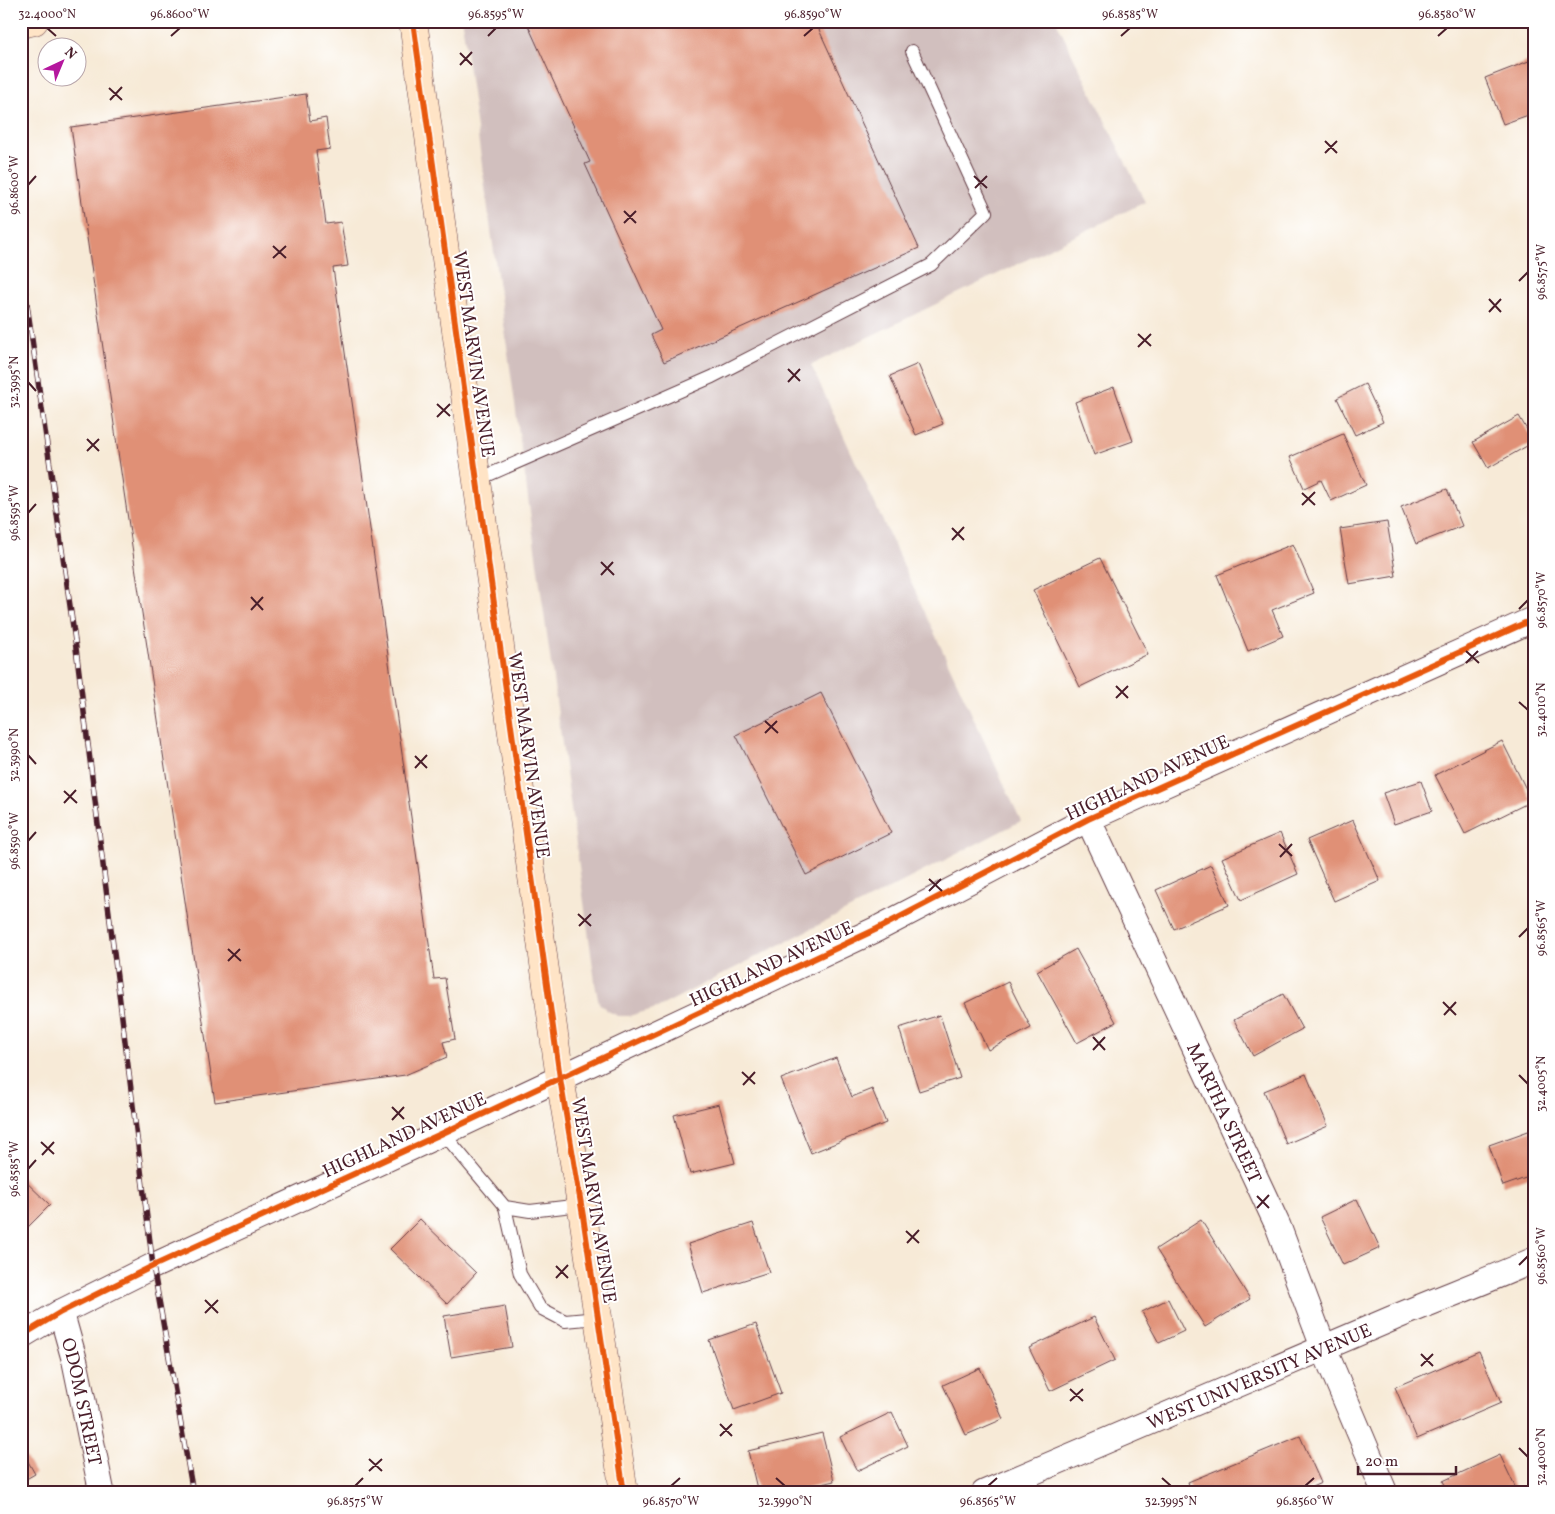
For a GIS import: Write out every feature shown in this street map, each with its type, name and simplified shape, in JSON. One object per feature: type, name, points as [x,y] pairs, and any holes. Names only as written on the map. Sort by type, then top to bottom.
[{"type":"street","points":[[21,24],[34,21]]},
{"type":"street","name":"WEST MARVIN AVENUE","points":[[413,21],[560,1078],[624,1493]]},
{"type":"street","name":"HIGHLAND AVENUE","points":[[21,1336],[61,1312],[153,1266],[877,929],[1088,819],[1534,620]]},
{"type":"street","name":"MARTHA STREET","points":[[1088,819],[1278,1226],[1324,1349],[1386,1493]]},
{"type":"street","name":"WEST UNIVERSITY AVENUE","points":[[984,1493],[1324,1349],[1392,1318],[1534,1260]]},
{"type":"street","name":"ODOM STREET","points":[[61,1312],[75,1362],[102,1493]]},
{"type":"lane","points":[[477,480],[712,377],[931,264],[986,212],[912,51]]},
{"type":"lane","points":[[442,1133],[505,1207],[520,1274],[540,1308],[566,1321],[598,1318]]},
{"type":"lane","points":[[505,1207],[530,1211],[581,1205]]},
{"type":"shaded area","points":[[462,21],[1056,21],[1145,202],[811,365],[1021,821],[657,1008],[629,1016],[618,1016],[608,1011],[599,1003],[596,989]]},
{"type":"building","points":[[526,21],[815,21],[919,248],[664,362],[651,335],[661,330],[585,164],[590,162]]},
{"type":"building","points":[[1534,59],[1534,113],[1503,124],[1485,78]]},
{"type":"building","points":[[306,94],[310,121],[326,118],[330,149],[316,151],[326,224],[341,222],[348,266],[333,268],[434,979],[445,978],[455,1039],[443,1042],[447,1057],[405,1075],[215,1102],[71,127]]},
{"type":"building","points":[[918,364],[943,424],[916,435],[890,376]]},
{"type":"building","points":[[1365,384],[1383,422],[1355,435],[1337,398]]},
{"type":"building","points":[[1114,387],[1133,441],[1094,455],[1075,402]]},
{"type":"building","points":[[1519,416],[1534,442],[1488,468],[1473,442]]},
{"type":"building","points":[[1343,434],[1366,485],[1331,501],[1321,480],[1304,488],[1290,457]]},
{"type":"building","points":[[1447,489],[1462,526],[1416,544],[1401,507]]},
{"type":"building","points":[[1387,522],[1396,576],[1349,584],[1340,529]]},
{"type":"building","points":[[1293,544],[1314,593],[1272,610],[1283,636],[1248,651],[1217,575]]},
{"type":"building","points":[[1100,558],[1148,654],[1080,687],[1033,590]]},
{"type":"building","points":[[821,693],[891,833],[806,875],[736,735]]},
{"type":"building","points":[[1502,741],[1532,801],[1465,834],[1435,775]]},
{"type":"building","points":[[1421,781],[1432,811],[1394,824],[1383,793]]},
{"type":"building","points":[[1353,820],[1380,881],[1334,901],[1307,840]]},
{"type":"building","points":[[1280,833],[1298,874],[1241,900],[1222,858]]},
{"type":"building","points":[[1211,865],[1229,905],[1174,929],[1156,890]]},
{"type":"building","points":[[1076,949],[1116,1022],[1077,1043],[1037,971]]},
{"type":"building","points":[[1008,982],[1031,1028],[988,1050],[965,1003]]},
{"type":"building","points":[[1283,994],[1302,1029],[1253,1056],[1234,1020]]},
{"type":"building","points":[[940,1015],[960,1078],[919,1091],[899,1028]]},
{"type":"building","points":[[836,1058],[852,1097],[872,1089],[886,1123],[811,1153],[781,1079]]},
{"type":"building","points":[[1306,1074],[1328,1126],[1286,1144],[1264,1091]]},
{"type":"building","points":[[719,1104],[735,1163],[690,1174],[674,1115]]},
{"type":"building","points":[[1534,1129],[1534,1175],[1503,1186],[1489,1145]]},
{"type":"building","points":[[21,1177],[50,1205],[21,1234]]},
{"type":"building","points":[[1357,1199],[1380,1248],[1343,1265],[1320,1217]]},
{"type":"building","points":[[420,1219],[476,1273],[447,1304],[390,1249]]},
{"type":"building","points":[[1201,1220],[1250,1299],[1205,1327],[1156,1249]]},
{"type":"building","points":[[753,1223],[769,1272],[703,1293],[688,1244]]},
{"type":"building","points":[[1168,1299],[1184,1331],[1159,1343],[1142,1312]]},
{"type":"building","points":[[505,1306],[512,1347],[451,1357],[444,1316]]},
{"type":"building","points":[[1094,1317],[1115,1360],[1050,1391],[1029,1348]]},
{"type":"building","points":[[756,1324],[781,1393],[734,1410],[709,1340]]},
{"type":"building","points":[[1479,1351],[1501,1403],[1417,1439],[1395,1387]]},
{"type":"building","points":[[980,1368],[1003,1419],[966,1435],[943,1385]]},
{"type":"building","points":[[892,1412],[908,1446],[857,1471],[840,1437]]},
{"type":"building","points":[[822,1433],[834,1481],[784,1493],[758,1493],[748,1451]]},
{"type":"building","points":[[1300,1436],[1321,1483],[1298,1493],[1192,1493],[1188,1482]]},
{"type":"building","points":[[21,1449],[35,1474],[21,1482]]},
{"type":"building","points":[[1500,1455],[1518,1493],[1449,1493],[1443,1481]]},
{"type":"railway","points":[[21,262],[76,648],[153,1266],[193,1493]]},
{"type":"cycle path","points":[[413,21],[560,1078],[583,1216],[624,1493]]},
{"type":"cycle path","points":[[21,1336],[61,1312],[153,1266],[443,1133],[877,929],[1088,819],[1534,619]]}]
